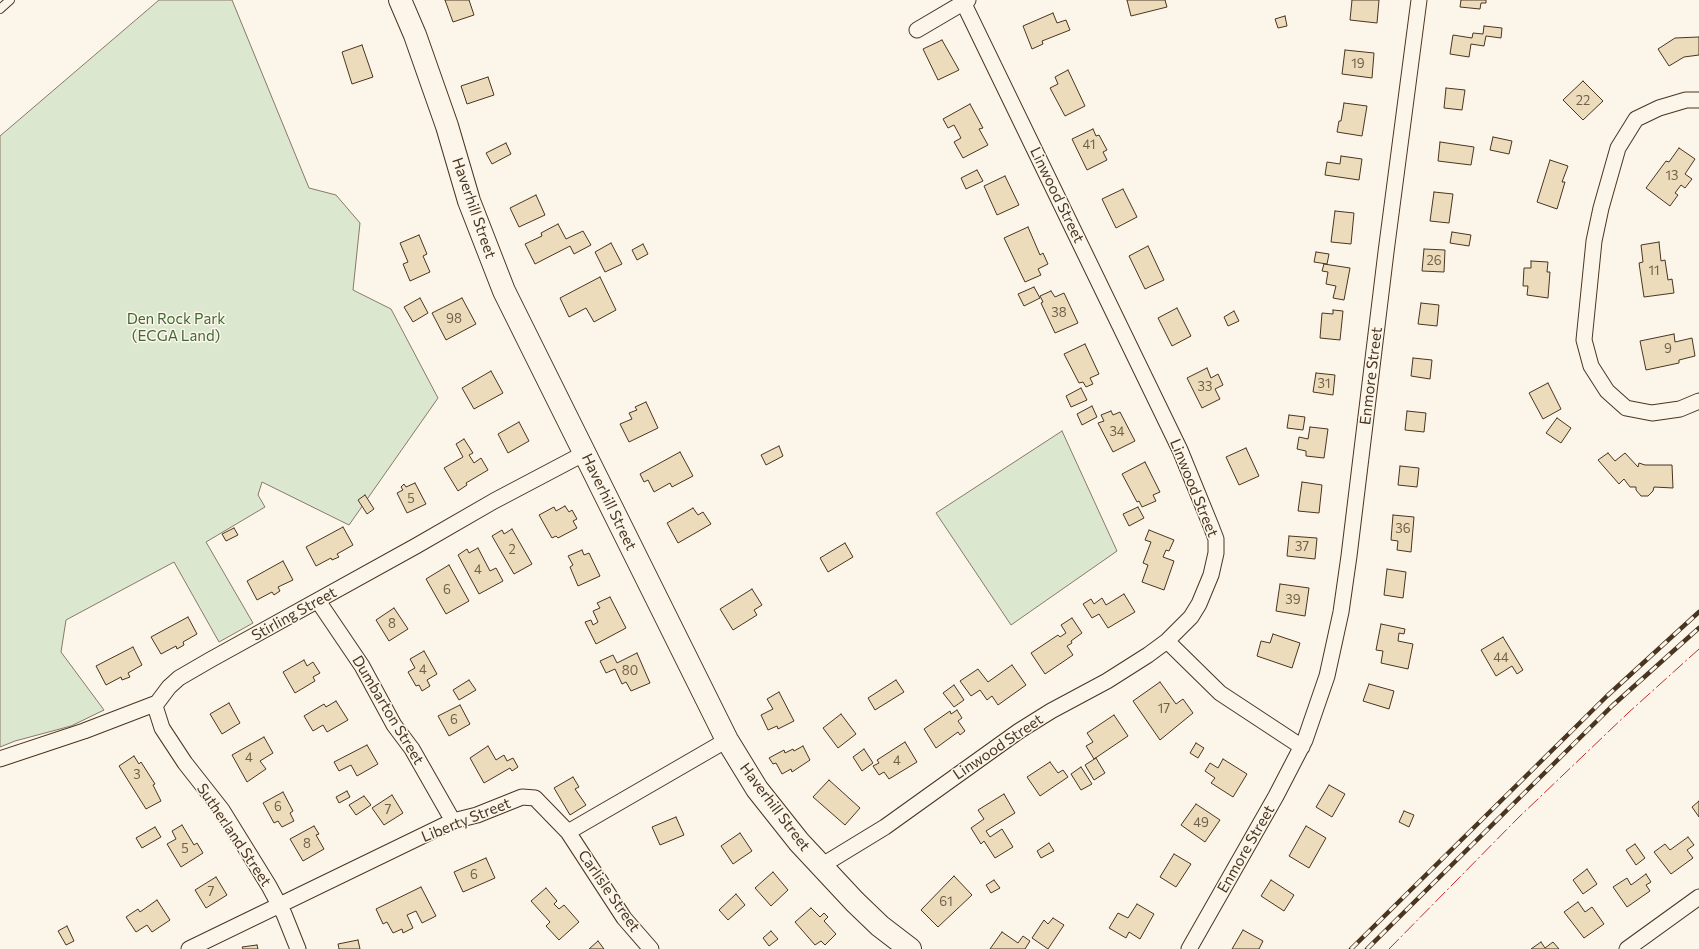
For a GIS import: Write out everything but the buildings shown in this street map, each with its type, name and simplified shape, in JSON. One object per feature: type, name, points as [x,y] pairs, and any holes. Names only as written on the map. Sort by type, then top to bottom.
[{"type":"main road","name":"Haverhill Street","points":[[400,0],[415,35],[447,126],[470,200],[504,291],[727,740],[757,789],[799,842],[880,926],[910,949]]},
{"type":"street","name":"Enmore Street","points":[[1188,949],[1273,803],[1302,747],[1327,676],[1341,612],[1419,0]]},
{"type":"street","points":[[917,30],[966,1]]},
{"type":"street","name":"Linwood Street","points":[[821,866],[885,827],[994,748],[1051,711],[1107,681],[1167,641],[1191,617],[1199,604],[1211,575],[1216,553],[1216,539],[1204,506],[1171,431],[966,1]]},
{"type":"street","points":[[1699,100],[1686,100],[1658,108],[1636,119],[1618,148],[1601,208],[1594,242],[1584,340],[1591,366],[1606,391],[1626,408],[1652,414],[1680,409],[1699,401]]},
{"type":"street","name":"Stirling Street","points":[[157,703],[178,678],[318,601],[494,501],[585,453]]},
{"type":"street","name":"Dumbarton Street","points":[[318,601],[362,666],[394,725],[412,749],[453,821]]},
{"type":"street","points":[[1167,641],[1220,693],[1302,747]]},
{"type":"street","points":[[0,759],[84,731],[157,703]]},
{"type":"street","name":"Sutherland Street","points":[[157,703],[155,706],[162,728],[185,764],[222,810],[279,905],[298,949]]},
{"type":"street","points":[[568,832],[727,740]]},
{"type":"street","name":"Liberty Street","points":[[189,949],[453,821],[478,815],[522,797],[535,798],[568,832]]},
{"type":"street","name":"Carlisle Street","points":[[568,832],[624,918],[651,949]]},
{"type":"street","points":[[1627,949],[1699,897]]},
{"type":"lane","points":[[0,9],[10,0]]},
{"type":"green space","name":"Den Rock Park (ECGA Land)","points":[[159,0],[232,0],[309,188],[336,195],[360,223],[353,290],[391,309],[438,398],[349,525],[262,482],[258,495],[265,507],[206,542],[253,623],[219,642],[174,562],[66,620],[61,652],[104,710],[71,726],[15,741],[0,747],[0,136]]},
{"type":"green space","points":[[1062,431],[1117,551],[1011,625],[936,513]]},
{"type":"railway","points":[[1351,949],[1607,696],[1699,612]]},
{"type":"railway","points":[[1367,949],[1612,706],[1699,628]]},
{"type":"power","points":[[1389,949],[1518,818],[1628,713],[1699,649]]}]
